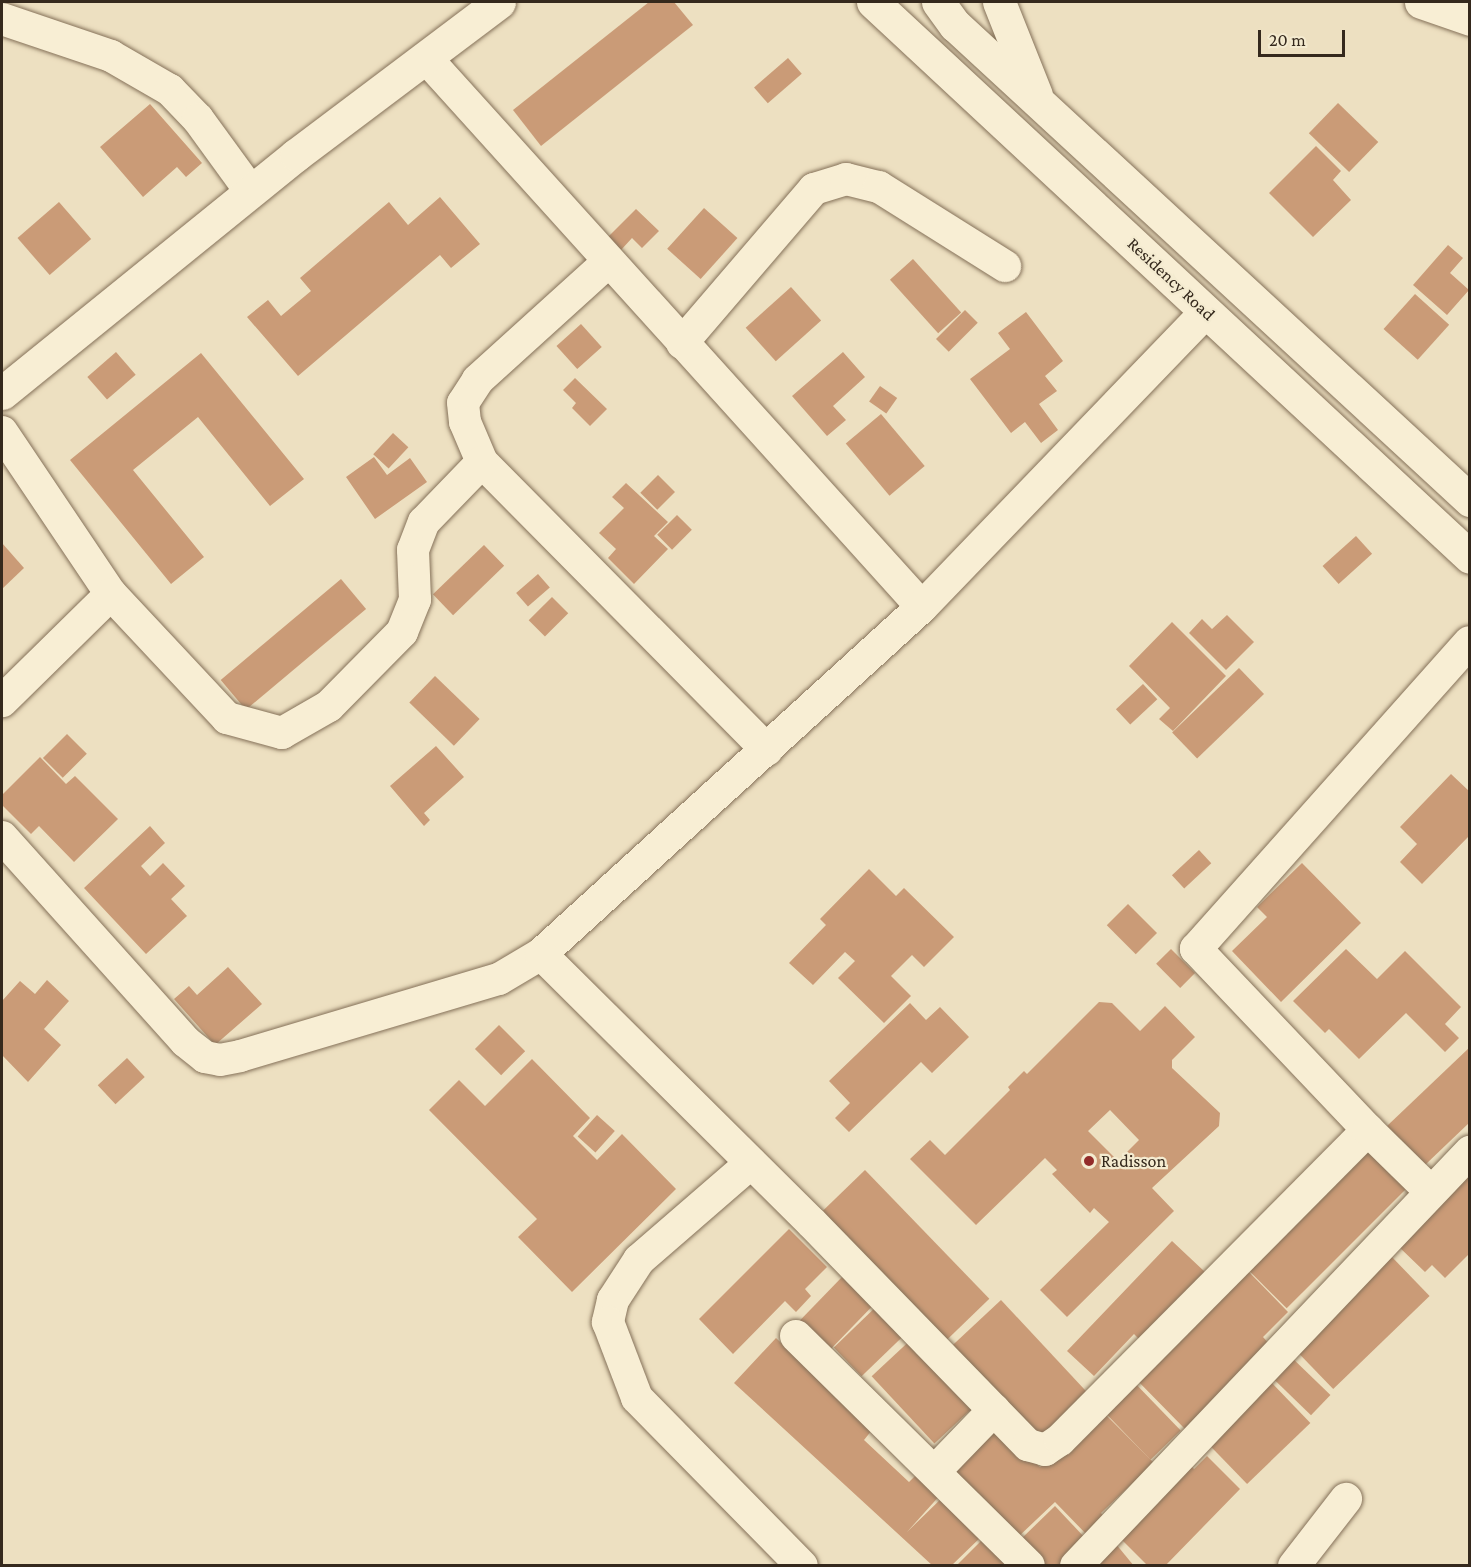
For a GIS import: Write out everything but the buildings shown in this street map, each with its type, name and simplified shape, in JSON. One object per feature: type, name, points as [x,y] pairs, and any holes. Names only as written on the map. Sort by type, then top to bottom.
[{"type":"main road","points":[[2,393],[251,192],[499,2]]},
{"type":"main road","name":"Residency Road","points":[[873,2],[1470,557]]},
{"type":"main road","points":[[938,2],[955,25],[1470,500]]},
{"type":"main road","points":[[999,2],[1039,102]]},
{"type":"main road","points":[[1421,2],[1470,19]]},
{"type":"street","points":[[2,19],[111,56],[170,90],[198,119],[251,192]]},
{"type":"street","points":[[427,59],[922,607]]},
{"type":"street","points":[[682,343],[814,189],[846,179],[879,187],[1005,266]]},
{"type":"street","points":[[608,262],[468,392],[463,403],[465,422],[482,462],[767,750]]},
{"type":"street","points":[[2,837],[205,1057],[220,1060],[240,1056],[499,979],[541,954],[922,607],[1206,312]]},
{"type":"street","points":[[2,432],[111,594],[227,718],[282,733],[329,706],[402,632],[415,600],[413,550],[424,522],[482,462]]},
{"type":"street","points":[[2,701],[111,594]]},
{"type":"street","points":[[1431,1192],[1368,1130],[1196,949],[1470,642]]},
{"type":"street","points":[[541,954],[752,1162],[1028,1445],[1045,1450],[1052,1446],[1368,1130]]},
{"type":"street","points":[[1076,1566],[1470,1152]]},
{"type":"street","points":[[752,1162],[639,1260],[613,1300],[608,1322],[637,1398],[802,1566]]},
{"type":"street","points":[[796,1336],[1029,1566]]},
{"type":"street","points":[[935,1471],[994,1410]]},
{"type":"street","points":[[1294,1566],[1346,1499]]},
{"type":"place","name":"Radisson","points":[[1089,1161]]}]
